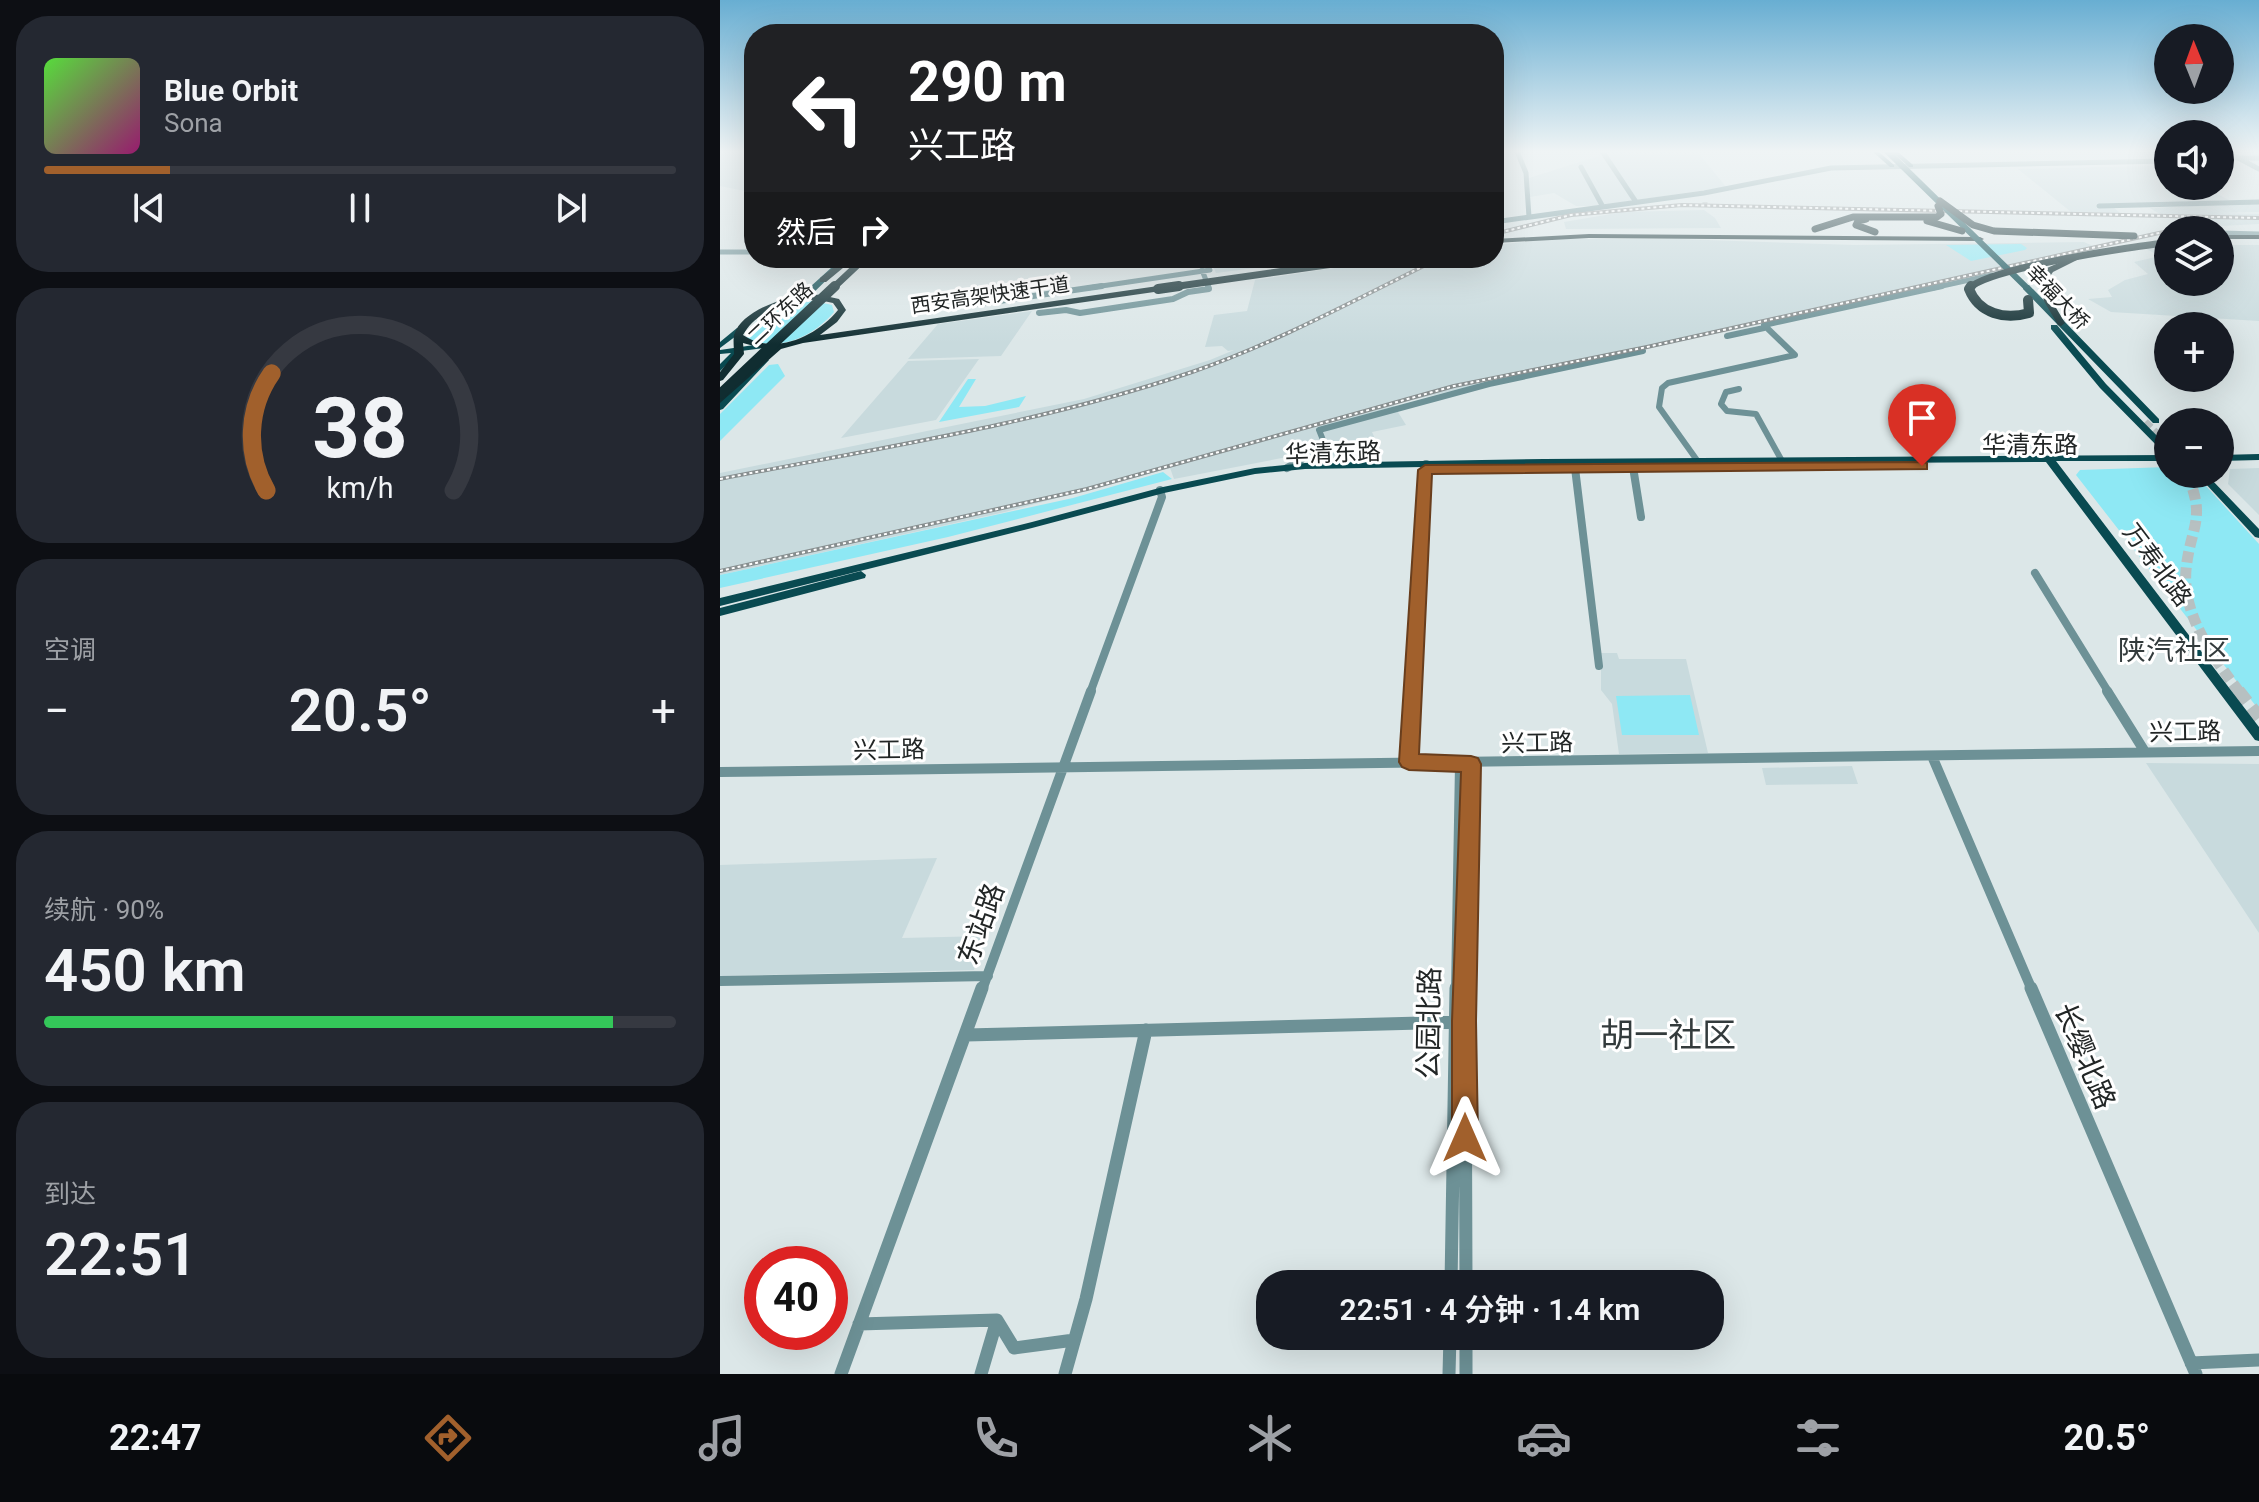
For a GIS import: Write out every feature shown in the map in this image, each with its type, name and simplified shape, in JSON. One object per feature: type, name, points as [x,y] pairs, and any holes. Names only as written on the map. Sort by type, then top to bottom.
[{"type":"highway","points":[[1504,239],[1741,233],[1815,229],[1853,217],[1940,215]]},
{"type":"highway","points":[[1957,215],[1976,227],[1994,231],[2154,238]]},
{"type":"highway","points":[[1962,231],[1929,221],[1867,219],[1856,223],[1860,229],[1875,232],[2154,240]]},
{"type":"highway","points":[[1741,233],[1949,235]]},
{"type":"highway","points":[[1670,235],[1805,244],[1978,237],[2134,236]]},
{"type":"highway","points":[[2234,238],[2259,237]]},
{"type":"highway","points":[[2028,300],[2029,313],[2001,314],[1983,308],[1971,296],[1969,289],[1972,284],[1984,279],[2154,243]]},
{"type":"highway","points":[[2058,325],[2042,282],[2050,270],[2077,258]]},
{"type":"highway","points":[[823,280],[837,268]]},
{"type":"highway","name":"二环东路","points":[[720,388],[854,268]]},
{"type":"highway","name":"二环东路","points":[[720,397],[855,268]]},
{"type":"highway","points":[[849,277],[857,268]]},
{"type":"highway","name":"西安高架快速干道","points":[[799,341],[1281,268]]},
{"type":"highway","name":"西安高架快速干道","points":[[830,323],[839,327],[859,327],[1300,268]]},
{"type":"highway","points":[[720,378],[726,365],[739,354],[739,333],[767,309],[802,299],[834,300],[842,310],[830,323],[799,341],[761,346],[748,343],[739,333]]},
{"type":"highway","points":[[720,397],[780,345]]},
{"type":"main road","name":"幸福大桥","points":[[1948,215],[2028,300],[2101,365]]},
{"type":"main road","name":"幸福大桥","points":[[1950,215],[2101,365]]},
{"type":"main road","points":[[834,300],[831,294],[849,277]]},
{"type":"main road","points":[[802,299],[823,280]]},
{"type":"main road","points":[[2058,325],[2095,375],[2154,442]]},
{"type":"main road","points":[[720,346],[739,333]]},
{"type":"main road","points":[[726,365],[720,353],[761,346]]},
{"type":"main road","points":[[720,407],[765,360]]},
{"type":"main road","points":[[2101,365],[2154,419]]},
{"type":"main road","points":[[2101,365],[2145,422]]},
{"type":"main road","points":[[2101,365],[2154,412]]},
{"type":"main road","name":"华清东路","points":[[755,596],[886,560],[1161,494],[1258,477],[1316,471],[2154,458]]},
{"type":"main road","points":[[2234,460],[2259,459]]},
{"type":"main road","name":"华清东路","points":[[755,596],[861,575],[1234,474],[1287,468],[1782,461],[2052,462]]},
{"type":"main road","name":"万寿北路","points":[[2052,462],[2259,735]]},
{"type":"main road","points":[[2219,488],[2259,535]]},
{"type":"main road","points":[[2221,488],[2259,524]]},
{"type":"main road","points":[[720,595],[886,560]]},
{"type":"main road","points":[[720,607],[861,575]]},
{"type":"main road","points":[[720,607],[755,596]]},
{"type":"street","points":[[1504,221],[1543,215]]},
{"type":"street","points":[[2146,243],[2154,242]]},
{"type":"street","points":[[720,252],[744,252]]},
{"type":"street","points":[[1727,336],[1764,328],[1764,325],[2038,265]]},
{"type":"street","points":[[1014,296],[1206,270]]},
{"type":"street","points":[[979,304],[1206,270]]},
{"type":"street","points":[[1039,313],[1066,310],[1080,313],[1173,299],[1188,292],[1209,289],[1206,270]]},
{"type":"street","points":[[1699,463],[1659,407],[1662,388],[1668,383],[1795,355],[1764,328]]},
{"type":"street","points":[[1287,468],[1302,460],[1303,450],[1325,445],[1319,430],[1477,387],[1643,351]]},
{"type":"street","points":[[1739,389],[1726,392],[1721,404],[1727,411],[1756,414],[1782,461]]},
{"type":"street","points":[[1409,762],[1426,467]]},
{"type":"street","points":[[1633,467],[1641,517]]},
{"type":"street","points":[[1575,468],[1599,666]]},
{"type":"street","name":"东站路","points":[[841,1374],[1161,494]]},
{"type":"street","points":[[2035,573],[2145,752]]},
{"type":"street","name":"兴工路","points":[[720,772],[2259,751]]},
{"type":"street","name":"长缨北路","points":[[1932,756],[2193,1368]]},
{"type":"street","name":"公园北路","points":[[1451,1270],[1466,764]]},
{"type":"street","points":[[720,981],[988,976]]},
{"type":"street","points":[[966,1035],[1460,1022]]},
{"type":"street","name":"公园北路","points":[[1460,1022],[1466,1270]]},
{"type":"street","points":[[1065,1374],[1146,1030]]},
{"type":"street","points":[[997,1320],[1014,1348],[1074,1340]]},
{"type":"street","points":[[859,1324],[997,1320]]},
{"type":"street","points":[[981,1374],[997,1320]]},
{"type":"street","points":[[1449,1374],[1450,1350]]},
{"type":"street","points":[[1466,1350],[1466,1374]]},
{"type":"street","points":[[2193,1368],[2259,1360]]},
{"type":"shaded area","points":[[1605,215],[1711,215],[1721,228],[1566,229],[1564,222]]},
{"type":"shaded area","points":[[2189,215],[2259,215],[2259,224],[2234,225],[2234,216]]},
{"type":"shaded area","points":[[1553,239],[1678,239],[1854,245],[2084,242],[2100,249],[1393,404],[1406,425],[1372,432],[1377,443],[1371,445],[1370,454],[1287,457],[1174,479],[1170,468],[1005,512],[720,575],[720,473],[1084,399],[1210,360],[1234,350],[1228,351],[1222,346],[1205,347],[1214,315],[1247,311],[1255,280],[1334,268],[1504,268],[1504,244]]},
{"type":"shaded area","points":[[2021,244],[2027,248],[2025,250],[1971,261],[1946,245]]},
{"type":"shaded area","points":[[2154,245],[2154,253],[2140,246]]},
{"type":"shaded area","points":[[2234,245],[2259,245],[2259,321],[2234,319],[2234,312],[2154,312],[2154,315],[2111,312],[2088,299],[2112,297],[2108,290],[2125,280],[2148,274],[2134,262],[2154,257],[2154,296],[2234,296]]},
{"type":"shaded area","points":[[1214,268],[1254,268],[1216,273]]},
{"type":"shaded area","points":[[814,301],[832,305],[834,312],[806,335],[771,344],[747,339],[750,329],[765,315],[784,307]]},
{"type":"shaded area","points":[[1032,311],[1001,356],[908,359],[938,324]]},
{"type":"shaded area","points":[[979,359],[936,420],[841,438],[908,361]]},
{"type":"shaded area","points":[[778,364],[785,376],[720,441],[720,414],[769,365]]},
{"type":"shaded area","points":[[968,379],[976,379],[959,407],[985,406],[1026,396],[1019,407],[939,422]]},
{"type":"shaded area","points":[[2154,467],[2154,488],[2208,488],[2259,544],[2259,710],[2076,475],[2080,470]]},
{"type":"shaded area","points":[[2259,468],[2259,515],[2232,488],[2234,469]]},
{"type":"shaded area","points":[[1163,472],[1172,479],[948,537],[720,588],[720,575],[1073,498]]},
{"type":"shaded area","points":[[1601,653],[1617,653],[1619,659],[1686,659],[1708,753],[1619,754],[1612,704],[1601,690]]},
{"type":"shaded area","points":[[1690,695],[1699,735],[1622,735],[1616,696]]},
{"type":"shaded area","points":[[2146,763],[2259,764],[2259,933]]},
{"type":"shaded area","points":[[1852,766],[1858,784],[1766,785],[1762,768]]},
{"type":"shaded area","points":[[937,858],[902,938],[986,936],[974,970],[720,976],[720,865]]},
{"type":"tunnel","points":[[2145,422],[2154,431]]},
{"type":"tunnel","points":[[2192,488],[2197,513],[2186,570],[2189,604],[2202,636],[2240,693]]},
{"type":"tunnel","points":[[2238,691],[2259,718]]},
{"type":"railway","points":[[1504,232],[1571,215]]},
{"type":"railway","points":[[2131,215],[2259,218]]},
{"type":"railway","points":[[720,571],[1087,489],[1454,386],[1647,347],[2154,234]]},
{"type":"railway","points":[[720,479],[1017,421],[1134,390],[1256,347],[1420,268]]},
{"type":"district","name":"陕汽社区","points":[[2174,650]]},
{"type":"district","name":"胡一社区","points":[[1668,1035]]},
{"type":"route","points":[[1465,1138],[1464,1021],[1471,764],[1409,762],[1425,470],[1922,466]]}]
